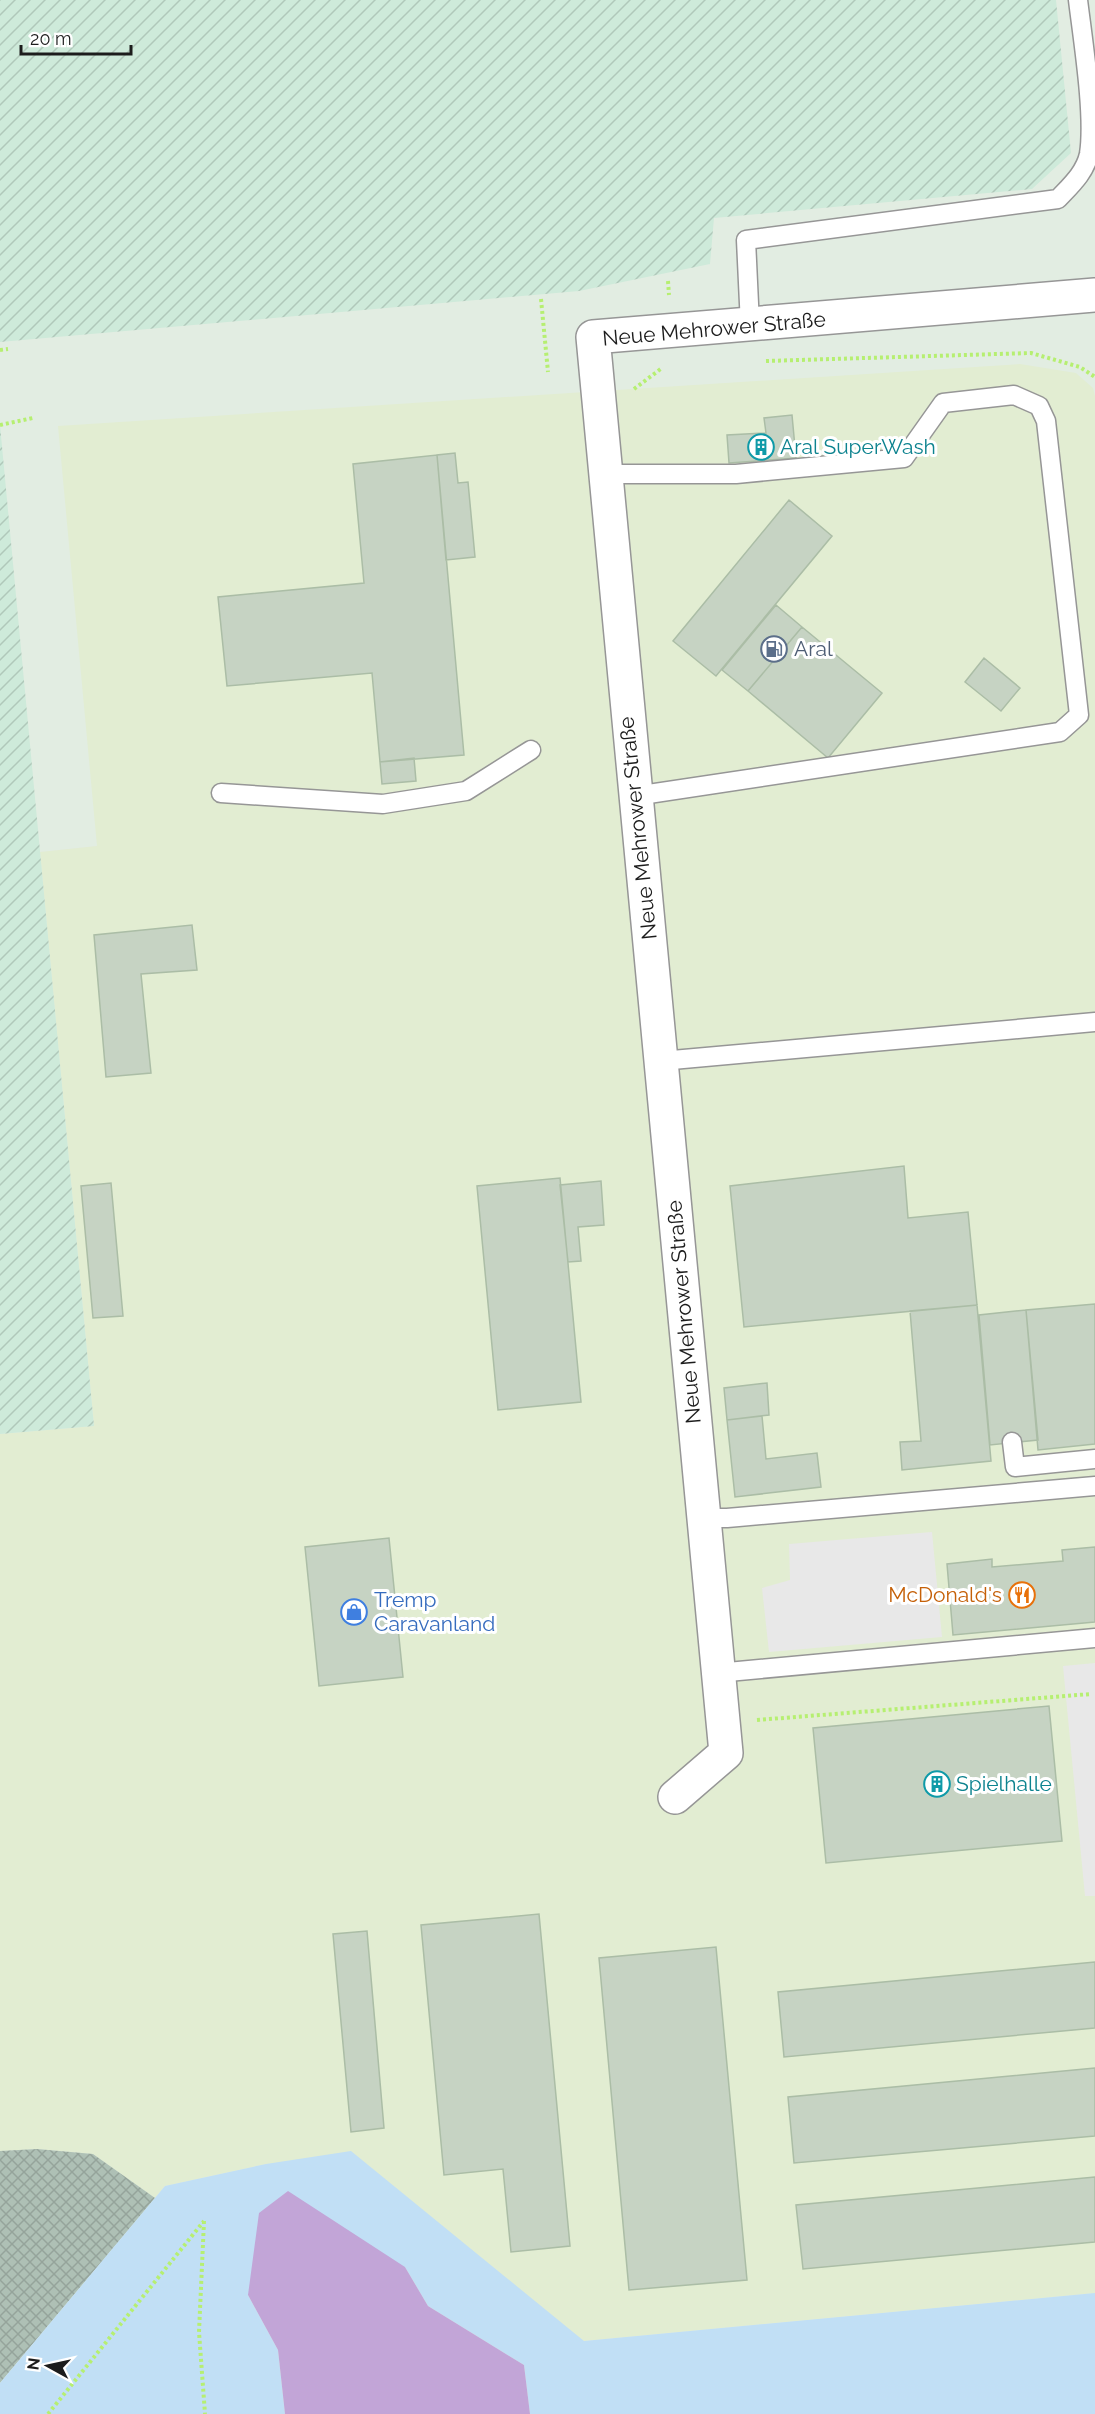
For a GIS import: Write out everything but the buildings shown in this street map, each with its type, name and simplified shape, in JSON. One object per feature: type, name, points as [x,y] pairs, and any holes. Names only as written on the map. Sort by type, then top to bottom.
[{"type":"street","name":"Neue Mehrower Straße","points":[[675,1797],[726,1753],[600,424],[594,337],[1095,295]]},
{"type":"lane","points":[[750,325],[746,240],[1058,199],[1079,177],[1089,155],[1092,128],[1078,0]]},
{"type":"lane","points":[[605,474],[736,474],[904,458],[943,403],[1014,394],[1039,406],[1046,421],[1079,715],[1060,732],[635,796]]},
{"type":"lane","points":[[221,793],[383,804],[466,791],[531,750]]},
{"type":"lane","points":[[661,1061],[1095,1022]]},
{"type":"lane","points":[[1012,1442],[1015,1467],[1095,1459]]},
{"type":"lane","points":[[702,1518],[727,1518],[1095,1486]]},
{"type":"lane","points":[[717,1673],[1095,1638]]},
{"type":"path","points":[[541,299],[548,372]]},
{"type":"path","points":[[0,350],[8,349]]},
{"type":"path","points":[[760,361],[1031,353],[1080,367],[1095,377]]},
{"type":"path","points":[[600,424],[640,384],[671,362]]},
{"type":"path","points":[[0,425],[33,418]]},
{"type":"path","points":[[747,1720],[1091,1694]]},
{"type":"path","points":[[48,2414],[204,2221],[199,2332],[205,2414]]},
{"type":"shaded area","points":[[0,0],[1056,0],[1071,153],[1032,189],[714,218],[710,264],[579,291],[0,342]]},
{"type":"shaded area","points":[[1020,364],[1076,373],[1093,388],[1095,396],[1095,2293],[584,2341],[266,2164],[165,2186],[155,2198],[93,2154],[37,2149],[0,2151],[0,1434],[94,1426],[40,852],[97,846],[58,426]]},
{"type":"shaded area","points":[[0,425],[94,1426],[0,1434]]},
{"type":"shaded area","points":[[932,1532],[942,1637],[769,1652],[762,1588],[790,1580],[789,1544]]},
{"type":"shaded area","points":[[1095,1663],[1095,1896],[1085,1896],[1063,1666]]},
{"type":"shaded area","points":[[37,2149],[93,2154],[155,2198],[0,2383],[0,2151]]},
{"type":"shaded area","points":[[351,2151],[584,2341],[1095,2293],[1095,2414],[530,2414],[524,2365],[428,2306],[405,2267],[248,2295],[278,2350],[285,2414],[0,2414],[0,2383],[165,2186],[266,2164]]},
{"type":"shaded area","points":[[288,2191],[405,2267],[428,2306],[524,2365],[530,2414],[285,2414],[278,2350],[248,2295],[259,2213]]},
{"type":"place","name":"Aral SuperWash","points":[[761,447]]},
{"type":"place","name":"Aral","points":[[774,649]]},
{"type":"place","name":"McDonald's","points":[[1022,1595]]},
{"type":"place","name":"Tremp Caravanland","points":[[354,1612]]},
{"type":"place","name":"Spielhalle","points":[[937,1784]]}]
